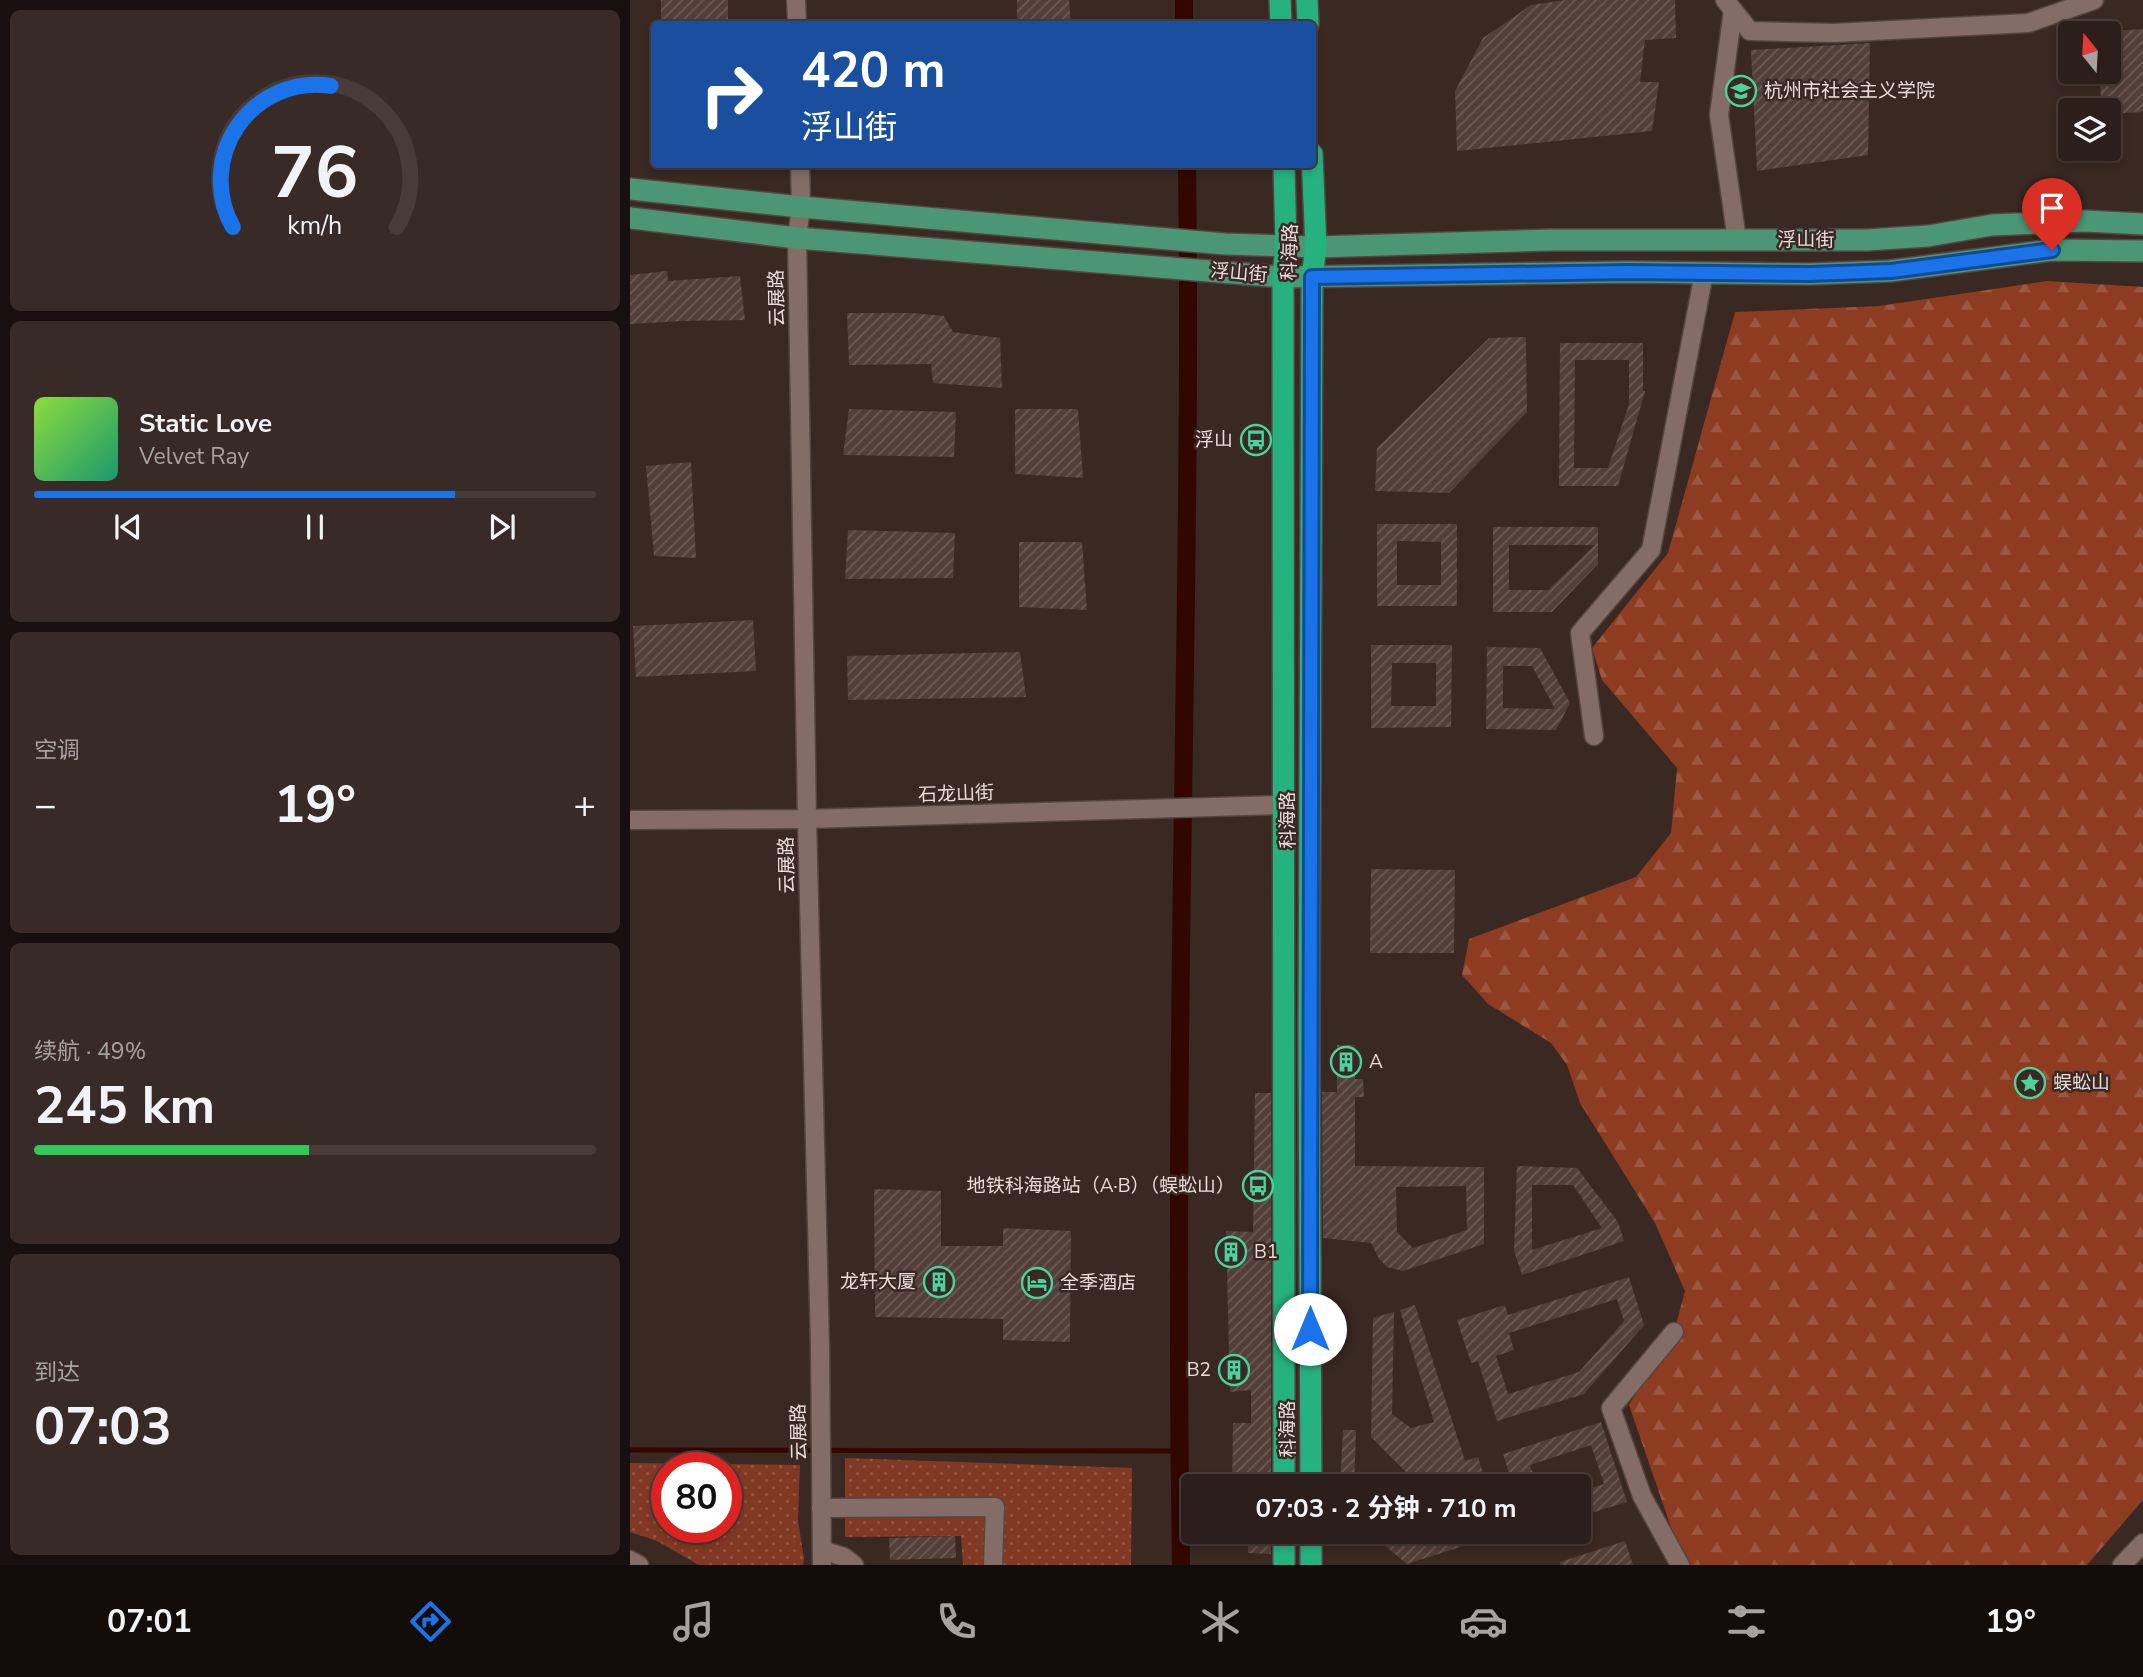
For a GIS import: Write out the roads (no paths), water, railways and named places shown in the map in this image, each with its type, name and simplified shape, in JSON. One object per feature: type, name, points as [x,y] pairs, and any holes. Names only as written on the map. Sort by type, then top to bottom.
[{"type":"highway","points":[[1280,0],[1281,21]]},
{"type":"highway","points":[[1307,0],[1308,21]]},
{"type":"highway","name":"科海路","points":[[1284,168],[1284,1474]]},
{"type":"highway","name":"科海路","points":[[1311,1474],[1309,1040],[1312,277],[1316,247],[1313,168]]},
{"type":"highway","points":[[1284,1544],[1284,1565]]},
{"type":"highway","points":[[1311,1544],[1311,1565]]},
{"type":"main road","name":"浮山街","points":[[630,189],[801,207],[1225,244],[1316,247],[1551,240],[1867,240],[1928,236],[1992,225],[2085,221],[2143,224]]},
{"type":"main road","name":"浮山街","points":[[630,218],[797,238],[1283,277],[1628,272],[1810,274],[1891,271],[2052,250],[2143,251]]},
{"type":"street","points":[[796,0],[797,21]]},
{"type":"street","points":[[1729,5],[1750,31],[1834,33],[2028,23],[2094,0]]},
{"type":"street","points":[[1729,5],[1719,115],[1737,240]]},
{"type":"street","name":"云展路","points":[[800,168],[801,207],[797,238],[822,1558]]},
{"type":"street","points":[[1594,736],[1580,633],[1651,550],[1704,273]]},
{"type":"street","name":"石龙山街","points":[[630,820],[807,819],[1282,805]]},
{"type":"street","points":[[1674,1332],[1611,1408],[1642,1496],[1679,1565]]},
{"type":"street","points":[[821,1508],[995,1507],[993,1565]]},
{"type":"street","points":[[2122,1565],[2143,1542]]},
{"type":"street","points":[[822,1558],[844,1557],[854,1565]]},
{"type":"street","points":[[630,1560],[639,1565]]},
{"type":"waterway","points":[[1184,0],[1184,21]]},
{"type":"waterway","points":[[1181,1565],[1179,1185],[1187,484],[1187,168]]},
{"type":"waterway","points":[[630,1450],[1179,1451]]},
{"type":"place","name":"杭州市社会主义学院","points":[[1741,91]]},
{"type":"place","name":"浮山","points":[[1256,440]]},
{"type":"place","name":"A","points":[[1346,1062]]},
{"type":"place","name":"蜈蚣山","points":[[2030,1083]]},
{"type":"place","name":"地铁科海路站（A·B）（蜈蚣山）","points":[[1258,1186]]},
{"type":"place","name":"B1","points":[[1231,1252]]},
{"type":"place","name":"龙轩大厦","points":[[939,1282]]},
{"type":"place","name":"全季酒店","points":[[1037,1283]]},
{"type":"place","name":"B2","points":[[1234,1370]]}]
